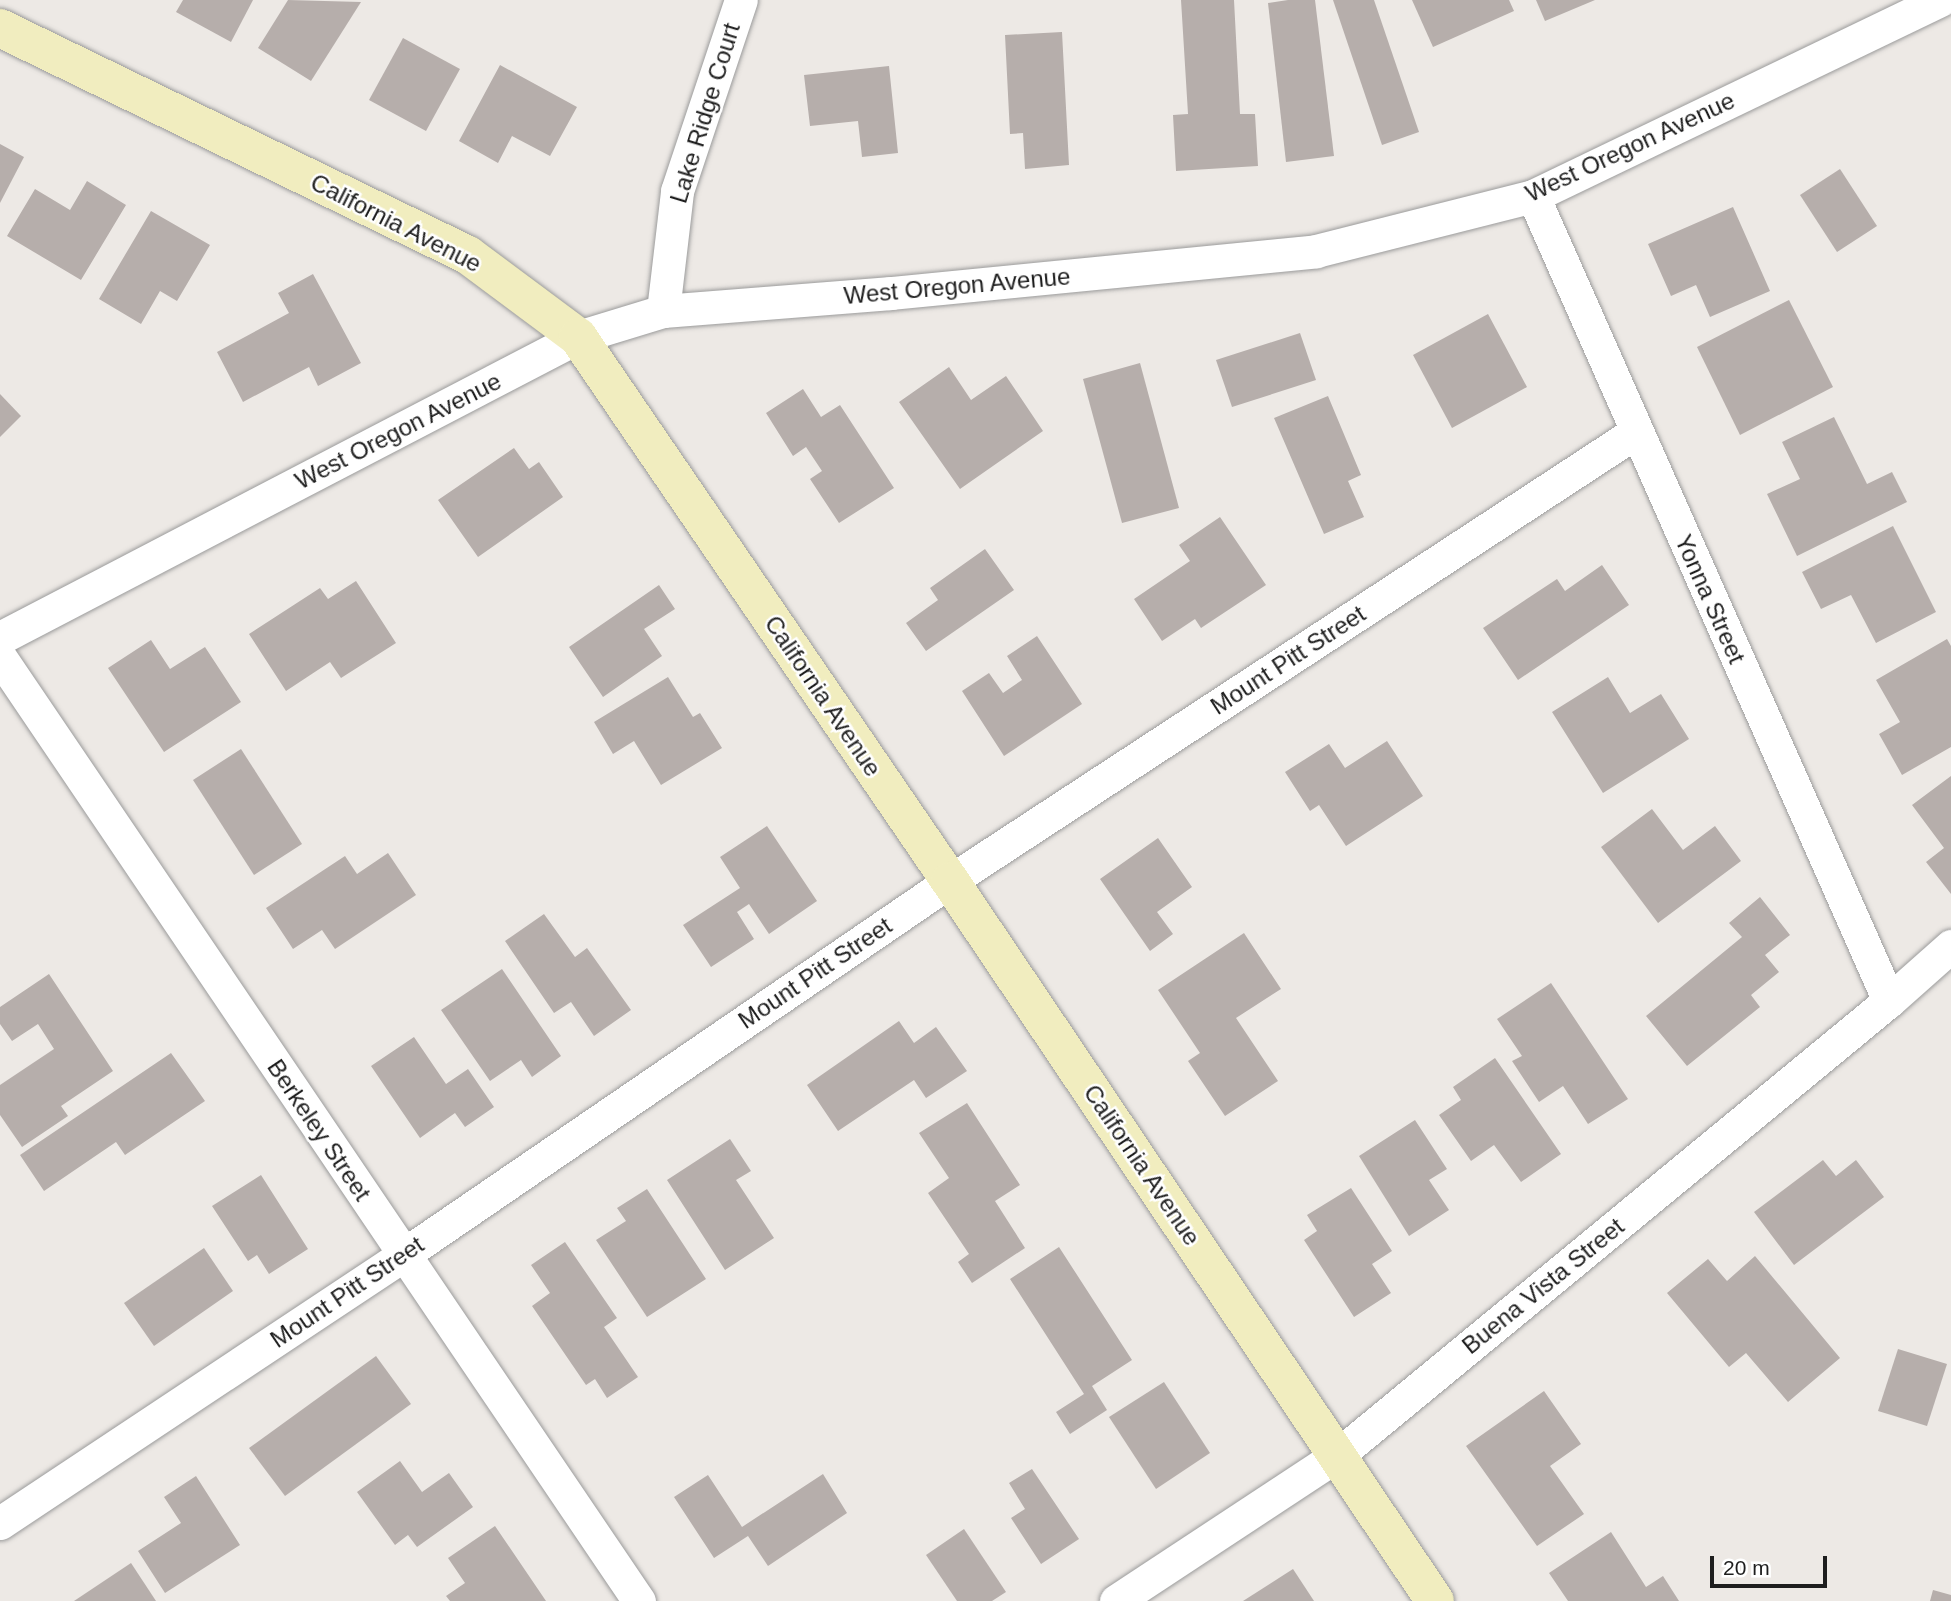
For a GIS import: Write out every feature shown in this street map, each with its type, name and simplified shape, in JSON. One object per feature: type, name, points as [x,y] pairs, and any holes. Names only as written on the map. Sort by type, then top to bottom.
[{"type":"street","name":"Lake Ridge Court","points":[[663,311],[677,191],[741,0]]},
{"type":"street","name":"West Oregon Avenue","points":[[0,638],[578,337],[663,311],[905,292],[1316,251],[1533,196],[1940,0]]},
{"type":"street","name":"California Avenue","points":[[0,28],[468,255],[578,337],[1339,1454],[1435,1601]]},
{"type":"street","name":"Yonna Street","points":[[1533,196],[1889,1001]]},
{"type":"street","name":"Mount Pitt Street","points":[[0,1523],[403,1255],[950,881],[1636,432]]},
{"type":"street","name":"Berkeley Street","points":[[0,657],[639,1601]]},
{"type":"street","name":"Buena Vista Street","points":[[1116,1601],[1339,1454],[1889,1001],[1951,946]]},
{"type":"building","points":[[183,0],[253,0],[231,42],[176,12]]},
{"type":"building","points":[[288,0],[361,2],[311,81],[258,48]]},
{"type":"building","points":[[1181,0],[1234,0],[1240,114],[1255,114],[1258,166],[1176,171],[1173,115],[1188,114]]},
{"type":"building","points":[[1315,0],[1334,156],[1286,162],[1268,3]]},
{"type":"building","points":[[1333,0],[1374,0],[1419,132],[1382,145]]},
{"type":"building","points":[[1412,0],[1509,0],[1514,11],[1433,47]]},
{"type":"building","points":[[1536,0],[1595,0],[1545,21]]},
{"type":"building","points":[[1062,32],[1069,165],[1025,169],[1023,133],[1010,134],[1005,35]]},
{"type":"building","points":[[403,38],[460,69],[426,131],[369,100]]},
{"type":"building","points":[[500,65],[577,107],[550,156],[512,136],[498,163],[459,141]]},
{"type":"building","points":[[889,66],[898,153],[862,157],[858,121],[810,126],[804,75]]},
{"type":"building","points":[[0,144],[24,157],[0,203]]},
{"type":"building","points":[[1840,169],[1877,226],[1837,252],[1800,195]]},
{"type":"building","points":[[87,181],[126,205],[81,280],[7,236],[35,189],[70,210]]},
{"type":"building","points":[[1733,207],[1770,291],[1710,317],[1696,285],[1671,296],[1648,244]]},
{"type":"building","points":[[151,211],[210,245],[177,301],[160,291],[141,324],[99,299]]},
{"type":"building","points":[[313,274],[361,363],[318,386],[309,367],[243,402],[217,352],[289,313],[278,293]]},
{"type":"building","points":[[1789,300],[1833,387],[1740,435],[1697,347]]},
{"type":"building","points":[[1488,314],[1527,387],[1452,428],[1413,355]]},
{"type":"building","points":[[1300,333],[1316,380],[1232,407],[1216,360]]},
{"type":"building","points":[[1140,363],[1179,508],[1122,523],[1083,379]]},
{"type":"building","points":[[949,367],[971,400],[1006,376],[1043,431],[960,489],[899,402]]},
{"type":"building","points":[[803,389],[821,417],[840,405],[894,488],[839,523],[810,479],[822,471],[806,447],[793,456],[766,413]]},
{"type":"building","points":[[0,394],[21,416],[0,437]]},
{"type":"building","points":[[1328,396],[1361,475],[1348,481],[1364,517],[1324,534],[1274,418]]},
{"type":"building","points":[[1834,417],[1867,484],[1892,472],[1907,502],[1797,556],[1767,494],[1800,479],[1782,442]]},
{"type":"building","points":[[514,448],[529,469],[539,462],[563,497],[478,557],[438,500]]},
{"type":"building","points":[[1220,517],[1266,585],[1201,628],[1195,619],[1162,641],[1134,599],[1190,561],[1179,545]]},
{"type":"building","points":[[1893,526],[1936,612],[1876,643],[1851,595],[1821,609],[1802,572]]},
{"type":"building","points":[[985,549],[1014,590],[926,651],[906,623],[938,600],[930,588]]},
{"type":"building","points":[[1602,565],[1629,605],[1518,680],[1483,628],[1557,579],[1565,591]]},
{"type":"building","points":[[356,581],[396,643],[341,678],[330,662],[286,691],[249,634],[320,588],[328,599]]},
{"type":"building","points":[[659,585],[675,609],[644,629],[662,656],[603,697],[569,647]]},
{"type":"building","points":[[1037,636],[1082,704],[1004,756],[962,691],[989,673],[1003,693],[1022,680],[1007,656]]},
{"type":"building","points":[[1947,639],[1951,646],[1951,747],[1902,775],[1879,734],[1900,722],[1876,680]]},
{"type":"building","points":[[151,640],[170,669],[205,647],[241,702],[164,752],[108,668]]},
{"type":"building","points":[[668,677],[693,717],[700,713],[722,748],[661,785],[634,741],[613,754],[594,722]]},
{"type":"building","points":[[1608,677],[1630,713],[1661,694],[1689,739],[1603,793],[1552,712]]},
{"type":"building","points":[[1387,741],[1423,796],[1346,846],[1319,805],[1310,811],[1285,772],[1329,744],[1345,768]]},
{"type":"building","points":[[241,749],[302,844],[254,875],[193,780]]},
{"type":"building","points":[[1951,776],[1951,894],[1926,862],[1944,848],[1912,805]]},
{"type":"building","points":[[1652,809],[1683,850],[1715,826],[1741,861],[1658,923],[1601,847]]},
{"type":"building","points":[[767,826],[817,901],[769,934],[749,904],[737,912],[754,939],[711,967],[683,925],[740,888],[720,857]]},
{"type":"building","points":[[1158,838],[1192,887],[1157,912],[1173,934],[1150,951],[1100,879]]},
{"type":"building","points":[[388,853],[416,895],[335,949],[322,930],[293,949],[266,908],[345,856],[357,874]]},
{"type":"building","points":[[1760,897],[1790,935],[1765,955],[1779,972],[1751,995],[1760,1007],[1687,1066],[1646,1016],[1742,937],[1729,923]]},
{"type":"building","points":[[544,914],[575,957],[587,948],[631,1010],[594,1036],[571,1002],[554,1013],[505,941]]},
{"type":"building","points":[[1244,933],[1281,989],[1236,1018],[1278,1081],[1225,1116],[1188,1061],[1200,1053],[1158,990]]},
{"type":"building","points":[[502,969],[561,1056],[532,1077],[521,1060],[490,1081],[441,1010]]},
{"type":"building","points":[[49,974],[113,1071],[61,1106],[68,1116],[22,1147],[0,1115],[0,1085],[54,1049],[38,1024],[12,1041],[0,1024],[0,1007]]},
{"type":"building","points":[[1551,983],[1628,1099],[1588,1124],[1563,1086],[1539,1102],[1512,1061],[1522,1056],[1497,1019]]},
{"type":"building","points":[[899,1021],[914,1043],[936,1027],[967,1071],[926,1098],[914,1080],[838,1131],[807,1085]]},
{"type":"building","points":[[414,1037],[446,1084],[468,1069],[494,1107],[465,1127],[455,1113],[420,1138],[371,1066]]},
{"type":"building","points":[[171,1053],[205,1101],[125,1155],[116,1142],[44,1191],[20,1155]]},
{"type":"building","points":[[1495,1058],[1561,1154],[1521,1182],[1494,1145],[1471,1161],[1439,1115],[1461,1100],[1453,1087]]},
{"type":"building","points":[[967,1103],[1020,1185],[995,1201],[1025,1248],[972,1283],[958,1262],[969,1254],[928,1193],[949,1178],[919,1133]]},
{"type":"building","points":[[1415,1120],[1447,1169],[1429,1180],[1449,1210],[1409,1236],[1359,1156]]},
{"type":"building","points":[[730,1139],[751,1171],[736,1180],[774,1238],[725,1270],[667,1180]]},
{"type":"building","points":[[1823,1160],[1836,1176],[1856,1160],[1884,1197],[1794,1265],[1754,1212]]},
{"type":"building","points":[[261,1175],[308,1249],[269,1274],[257,1255],[248,1261],[212,1206]]},
{"type":"building","points":[[1351,1188],[1392,1251],[1372,1264],[1391,1293],[1354,1317],[1304,1240],[1317,1231],[1307,1215]]},
{"type":"building","points":[[647,1189],[706,1279],[647,1317],[596,1240],[626,1221],[617,1208]]},
{"type":"building","points":[[565,1242],[617,1318],[604,1327],[638,1377],[607,1398],[595,1379],[586,1385],[532,1306],[550,1293],[531,1265]]},
{"type":"building","points":[[1059,1247],[1132,1360],[1092,1386],[1107,1410],[1070,1434],[1056,1412],[1084,1394],[1010,1279]]},
{"type":"building","points":[[204,1248],[233,1291],[154,1346],[124,1303]]},
{"type":"building","points":[[1755,1256],[1840,1358],[1788,1402],[1746,1353],[1729,1367],[1667,1293],[1708,1259],[1727,1281]]},
{"type":"building","points":[[1898,1349],[1947,1364],[1927,1426],[1878,1411]]},
{"type":"building","points":[[376,1356],[411,1404],[285,1496],[249,1448]]},
{"type":"building","points":[[1164,1382],[1210,1453],[1156,1489],[1109,1417]]},
{"type":"building","points":[[1544,1391],[1581,1444],[1550,1466],[1584,1514],[1537,1546],[1466,1446]]},
{"type":"building","points":[[400,1461],[422,1492],[449,1473],[473,1507],[417,1547],[408,1535],[395,1545],[357,1492]]},
{"type":"building","points":[[1032,1469],[1079,1539],[1041,1564],[1011,1518],[1025,1509],[1009,1483]]},
{"type":"building","points":[[823,1474],[847,1513],[768,1566],[748,1536],[714,1558],[674,1497],[708,1475],[742,1527]]},
{"type":"building","points":[[196,1476],[240,1545],[165,1593],[138,1551],[181,1523],[164,1497]]},
{"type":"building","points":[[495,1526],[546,1601],[450,1601],[446,1596],[465,1583],[448,1558]]},
{"type":"building","points":[[964,1529],[1006,1592],[992,1601],[957,1601],[926,1555]]},
{"type":"building","points":[[1611,1532],[1646,1587],[1663,1576],[1679,1601],[1568,1601],[1549,1573]]},
{"type":"building","points":[[131,1563],[156,1601],[74,1601]]},
{"type":"building","points":[[1293,1569],[1314,1601],[1243,1601]]},
{"type":"building","points":[[1933,1590],[1951,1595],[1951,1601],[1930,1601]]}]
